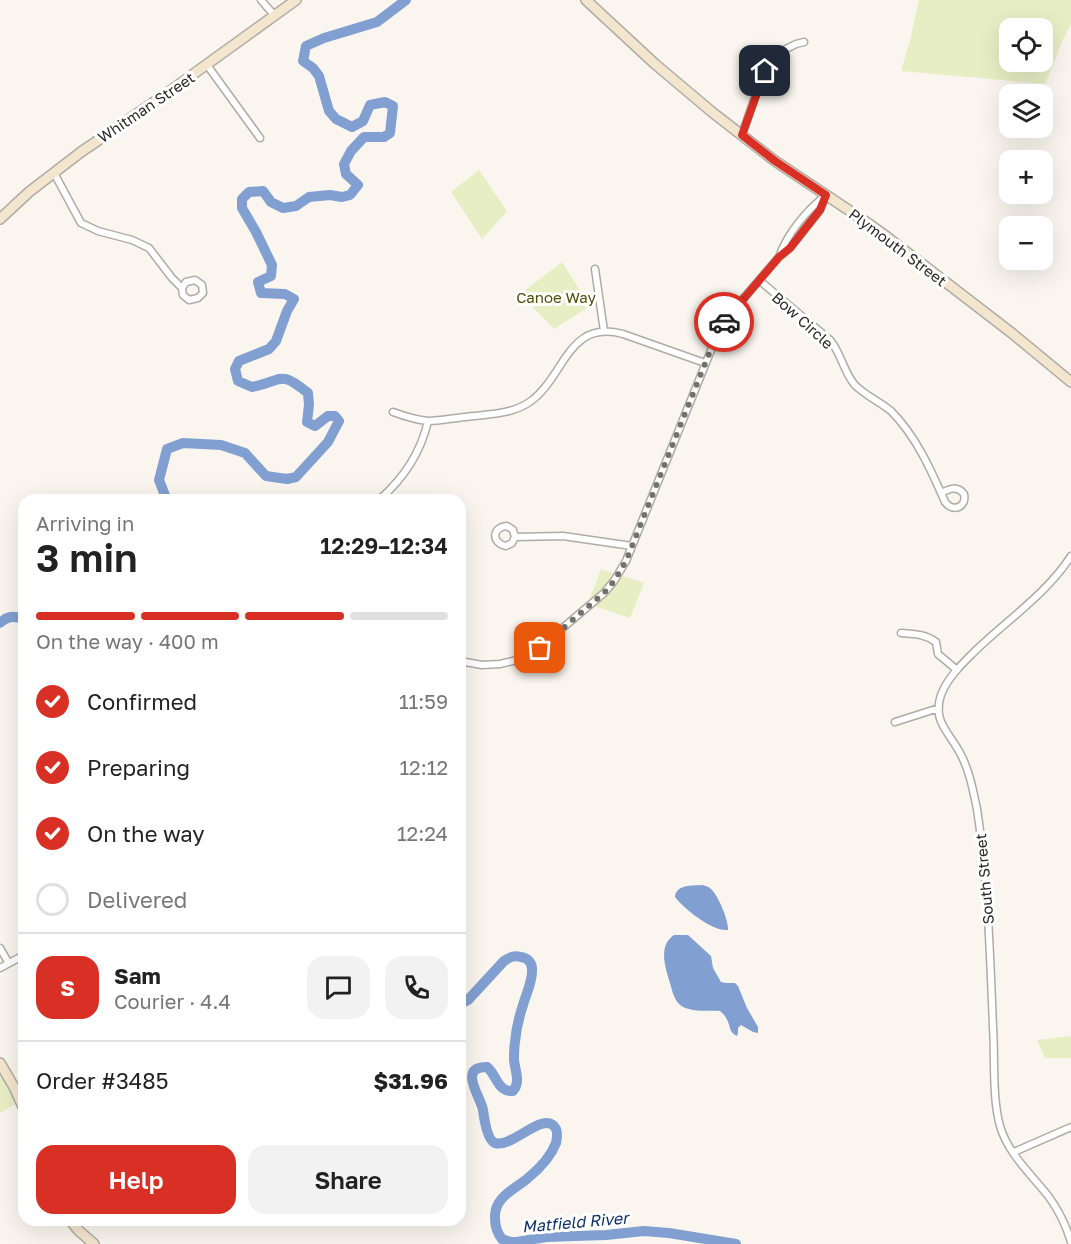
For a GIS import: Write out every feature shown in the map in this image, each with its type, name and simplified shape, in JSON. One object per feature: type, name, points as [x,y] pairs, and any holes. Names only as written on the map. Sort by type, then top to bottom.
[{"type":"main road","name":"Whitman Street","points":[[0,219],[54,172],[296,0]]},
{"type":"main road","name":"Plymouth Street","points":[[586,0],[655,64],[775,161],[873,227],[995,319],[1071,382]]},
{"type":"main road","points":[[0,1063],[18,1096]]},
{"type":"main road","points":[[75,1226],[94,1244]]},
{"type":"street","points":[[261,0],[274,15]]},
{"type":"street","points":[[742,135],[768,58],[804,42]]},
{"type":"street","points":[[207,65],[260,138]]},
{"type":"street","points":[[54,172],[81,223],[92,229],[125,238],[149,248],[182,288]]},
{"type":"street","points":[[466,662],[482,665],[500,664],[533,653],[609,588],[619,574],[632,546],[717,334],[724,322],[779,257],[790,248],[820,210],[826,195]]},
{"type":"street","points":[[595,269],[604,331]]},
{"type":"street","name":"Bow Circle","points":[[759,280],[830,340],[836,347],[842,364],[855,385],[884,406],[902,424],[923,456],[941,493]]},
{"type":"street","points":[[393,412],[428,421],[494,414],[524,406],[545,387],[581,340],[592,333],[604,331],[644,341],[705,363]]},
{"type":"street","points":[[385,494],[409,466],[422,442],[428,421]]},
{"type":"street","points":[[515,537],[563,536],[632,546]]},
{"type":"street","points":[[895,722],[939,708],[940,697],[945,686],[957,669],[1035,597],[1060,572],[1071,556]]},
{"type":"street","points":[[901,633],[921,635],[936,642],[938,654],[957,669]]},
{"type":"street","name":"South Street","points":[[939,708],[944,728],[960,752],[972,785],[976,806],[985,875],[996,1108],[1003,1135],[1057,1209],[1071,1242]]},
{"type":"street","points":[[0,948],[8,962]]},
{"type":"street","points":[[0,968],[18,958]]},
{"type":"street","points":[[1014,1152],[1071,1127]]},
{"type":"green space","points":[[919,0],[1071,0],[1071,24],[1053,64],[1053,18],[999,18],[999,72],[1050,72],[1045,84],[901,71]]},
{"type":"green space","points":[[479,170],[507,211],[482,239],[451,192]]},
{"type":"green space","name":"Canoe Way","points":[[562,262],[590,306],[554,329],[520,294]]},
{"type":"green space","points":[[601,569],[644,583],[630,618],[588,604]]},
{"type":"green space","points":[[1071,1036],[1071,1058],[1045,1058],[1037,1040]]},
{"type":"green space","points":[[0,1073],[17,1103],[0,1113]]},
{"type":"water","points":[[702,885],[710,888],[717,897],[725,915],[728,930],[707,924],[685,908],[675,897],[681,888]]},
{"type":"water","points":[[674,935],[688,935],[711,956],[713,968],[721,982],[735,983],[738,986],[758,1027],[758,1033],[741,1025],[737,1036],[732,1032],[726,1017],[720,1011],[693,1010],[679,1004],[672,991],[664,957],[666,945]]},
{"type":"waterway","points":[[164,494],[159,480],[167,449],[183,443],[221,445],[245,453],[266,476],[287,479],[296,477],[328,442],[339,421],[335,416],[328,416],[315,426],[307,422],[308,393],[286,379],[252,387],[238,381],[235,369],[239,361],[269,349],[276,341],[294,299],[285,294],[261,293],[258,282],[271,276],[272,265],[242,208],[242,199],[249,192],[263,191],[271,202],[283,208],[296,206],[309,197],[350,195],[358,185],[346,174],[344,164],[351,151],[364,137],[384,137],[390,133],[393,106],[385,102],[370,105],[363,121],[352,127],[336,119],[329,111],[319,76],[303,61],[306,46],[324,38],[377,22],[406,0]]},
{"type":"waterway","name":"Matfield River","points":[[0,623],[11,617],[18,617]]},
{"type":"waterway","name":"Matfield River","points":[[466,1001],[504,961],[519,956],[530,962],[531,978],[515,1037],[514,1060],[517,1080],[515,1088],[513,1091],[504,1089],[487,1067],[478,1068],[473,1072],[472,1077],[488,1133],[495,1143],[510,1140],[544,1123],[551,1124],[557,1132],[556,1143],[544,1162],[501,1199],[496,1211],[495,1224],[502,1239],[517,1242],[546,1237],[644,1231],[736,1244]]},
{"type":"way so far","points":[[540,648],[604,593],[619,574],[724,322]]},
{"type":"route","points":[[724,322],[779,257],[790,248],[820,210],[826,195],[775,161],[742,135],[765,71]]}]
